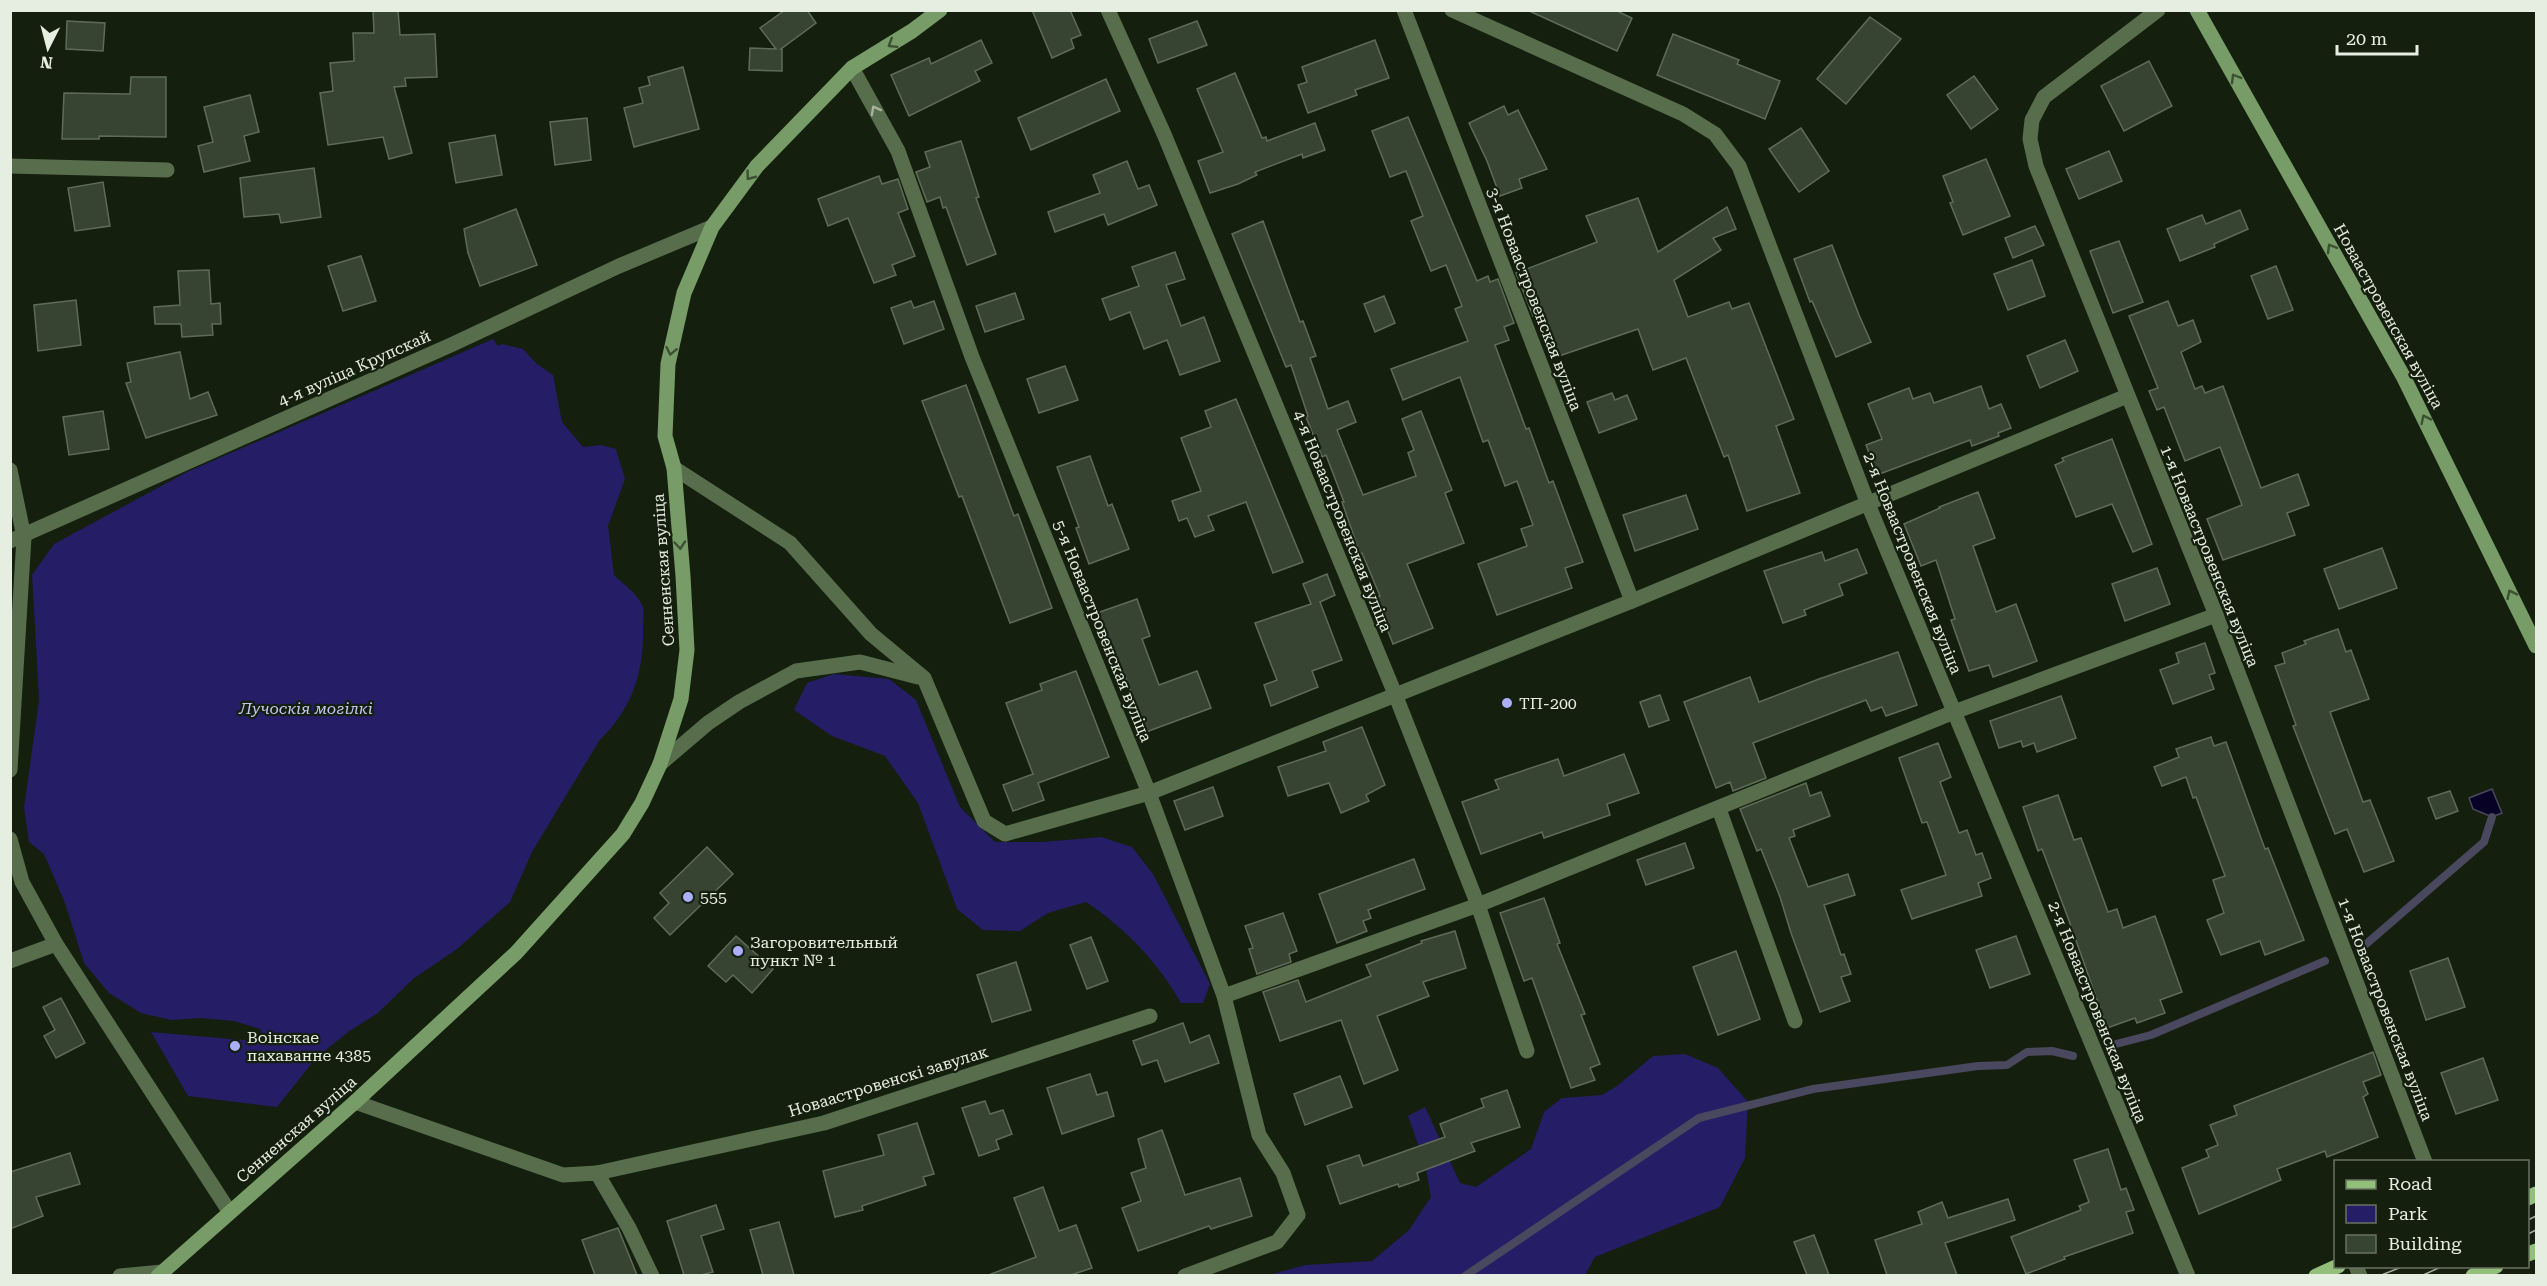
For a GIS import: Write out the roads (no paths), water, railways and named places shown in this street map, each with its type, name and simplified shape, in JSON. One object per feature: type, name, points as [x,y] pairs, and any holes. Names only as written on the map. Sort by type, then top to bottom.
[{"type":"main road","points":[[2316,1275],[2334,1268]]},
{"type":"main road","points":[[2471,1275],[2490,1268]]},
{"type":"street","name":"Сенненская вуліца","points":[[160,1274],[355,1102],[516,953],[623,834],[642,803],[660,764],[681,699],[687,650],[674,468],[666,436],[668,364],[684,293],[712,228],[757,166],[852,69],[912,31],[940,10]]},
{"type":"street","name":"4-я Новаастровенская вуліца","points":[[1108,10],[1164,134],[1395,694],[1478,905],[1527,1051]]},
{"type":"street","name":"3-я Новаастровенская вуліца","points":[[1404,10],[1632,601]]},
{"type":"street","name":"2-я Новаастровенская вуліца","points":[[1452,10],[1683,114],[1714,134],[1739,166],[1868,504],[2188,1275]]},
{"type":"street","name":"1-я Новаастровенская вуліца","points":[[2158,10],[2044,97],[2032,120],[2030,138],[2036,166],[2216,615],[2425,1160]]},
{"type":"street","name":"Новаастровенская вуліца","points":[[2196,10],[2403,376],[2536,646]]},
{"type":"street","name":"5-я Новаастровенская вуліца","points":[[852,69],[898,151],[972,357],[1149,793],[1224,996],[1259,1135],[1283,1173],[1298,1215],[1277,1242],[1185,1275]]},
{"type":"street","points":[[10,166],[167,170]]},
{"type":"street","name":"4-я вуліца Крупскай","points":[[17,539],[453,344],[618,266],[712,228]]},
{"type":"street","points":[[674,468],[790,543],[871,634],[924,678],[984,821],[1005,834],[1149,793],[1632,601],[2127,396]]},
{"type":"street","points":[[10,470],[17,539],[10,770]]},
{"type":"street","points":[[1224,996],[1478,905],[1954,712],[2216,615]]},
{"type":"street","points":[[660,764],[708,723],[739,702],[796,671],[861,662],[924,678]]},
{"type":"street","points":[[1719,809],[1795,1021]]},
{"type":"street","points":[[10,839],[22,882],[56,944],[229,1211]]},
{"type":"street","points":[[10,961],[56,944]]},
{"type":"street","name":"Новаастровенскі завулак","points":[[355,1102],[563,1175],[597,1173],[824,1123],[1150,1016]]},
{"type":"street","points":[[597,1173],[629,1227],[652,1275]]},
{"type":"street","points":[[120,1275],[160,1274]]},
{"type":"waterway","points":[[2365,945],[2484,842],[2492,817]]},
{"type":"waterway","points":[[2116,1044],[2151,1035],[2325,961]]},
{"type":"waterway","points":[[1465,1276],[1699,1118],[1813,1089],[1978,1066],[2007,1065],[2027,1052],[2052,1051],[2073,1056]]},
{"type":"tram line","points":[[2529,1220],[2536,1216]]},
{"type":"tram line","points":[[2529,1234],[2536,1230]]},
{"type":"tram line","points":[[2379,1276],[2399,1268]]},
{"type":"tram line","points":[[2421,1276],[2439,1268]]},
{"type":"place","name":"ТП-200","points":[[1507,703]]},
{"type":"place","name":"555","points":[[688,897]]},
{"type":"place","name":"Загоровительный пункт № 1","points":[[738,951]]},
{"type":"place","name":"Воінскае пахаванне 4385","points":[[235,1046]]},
{"type":"park label","name":"Лучоскія могілкі","points":[[306,708]]}]
